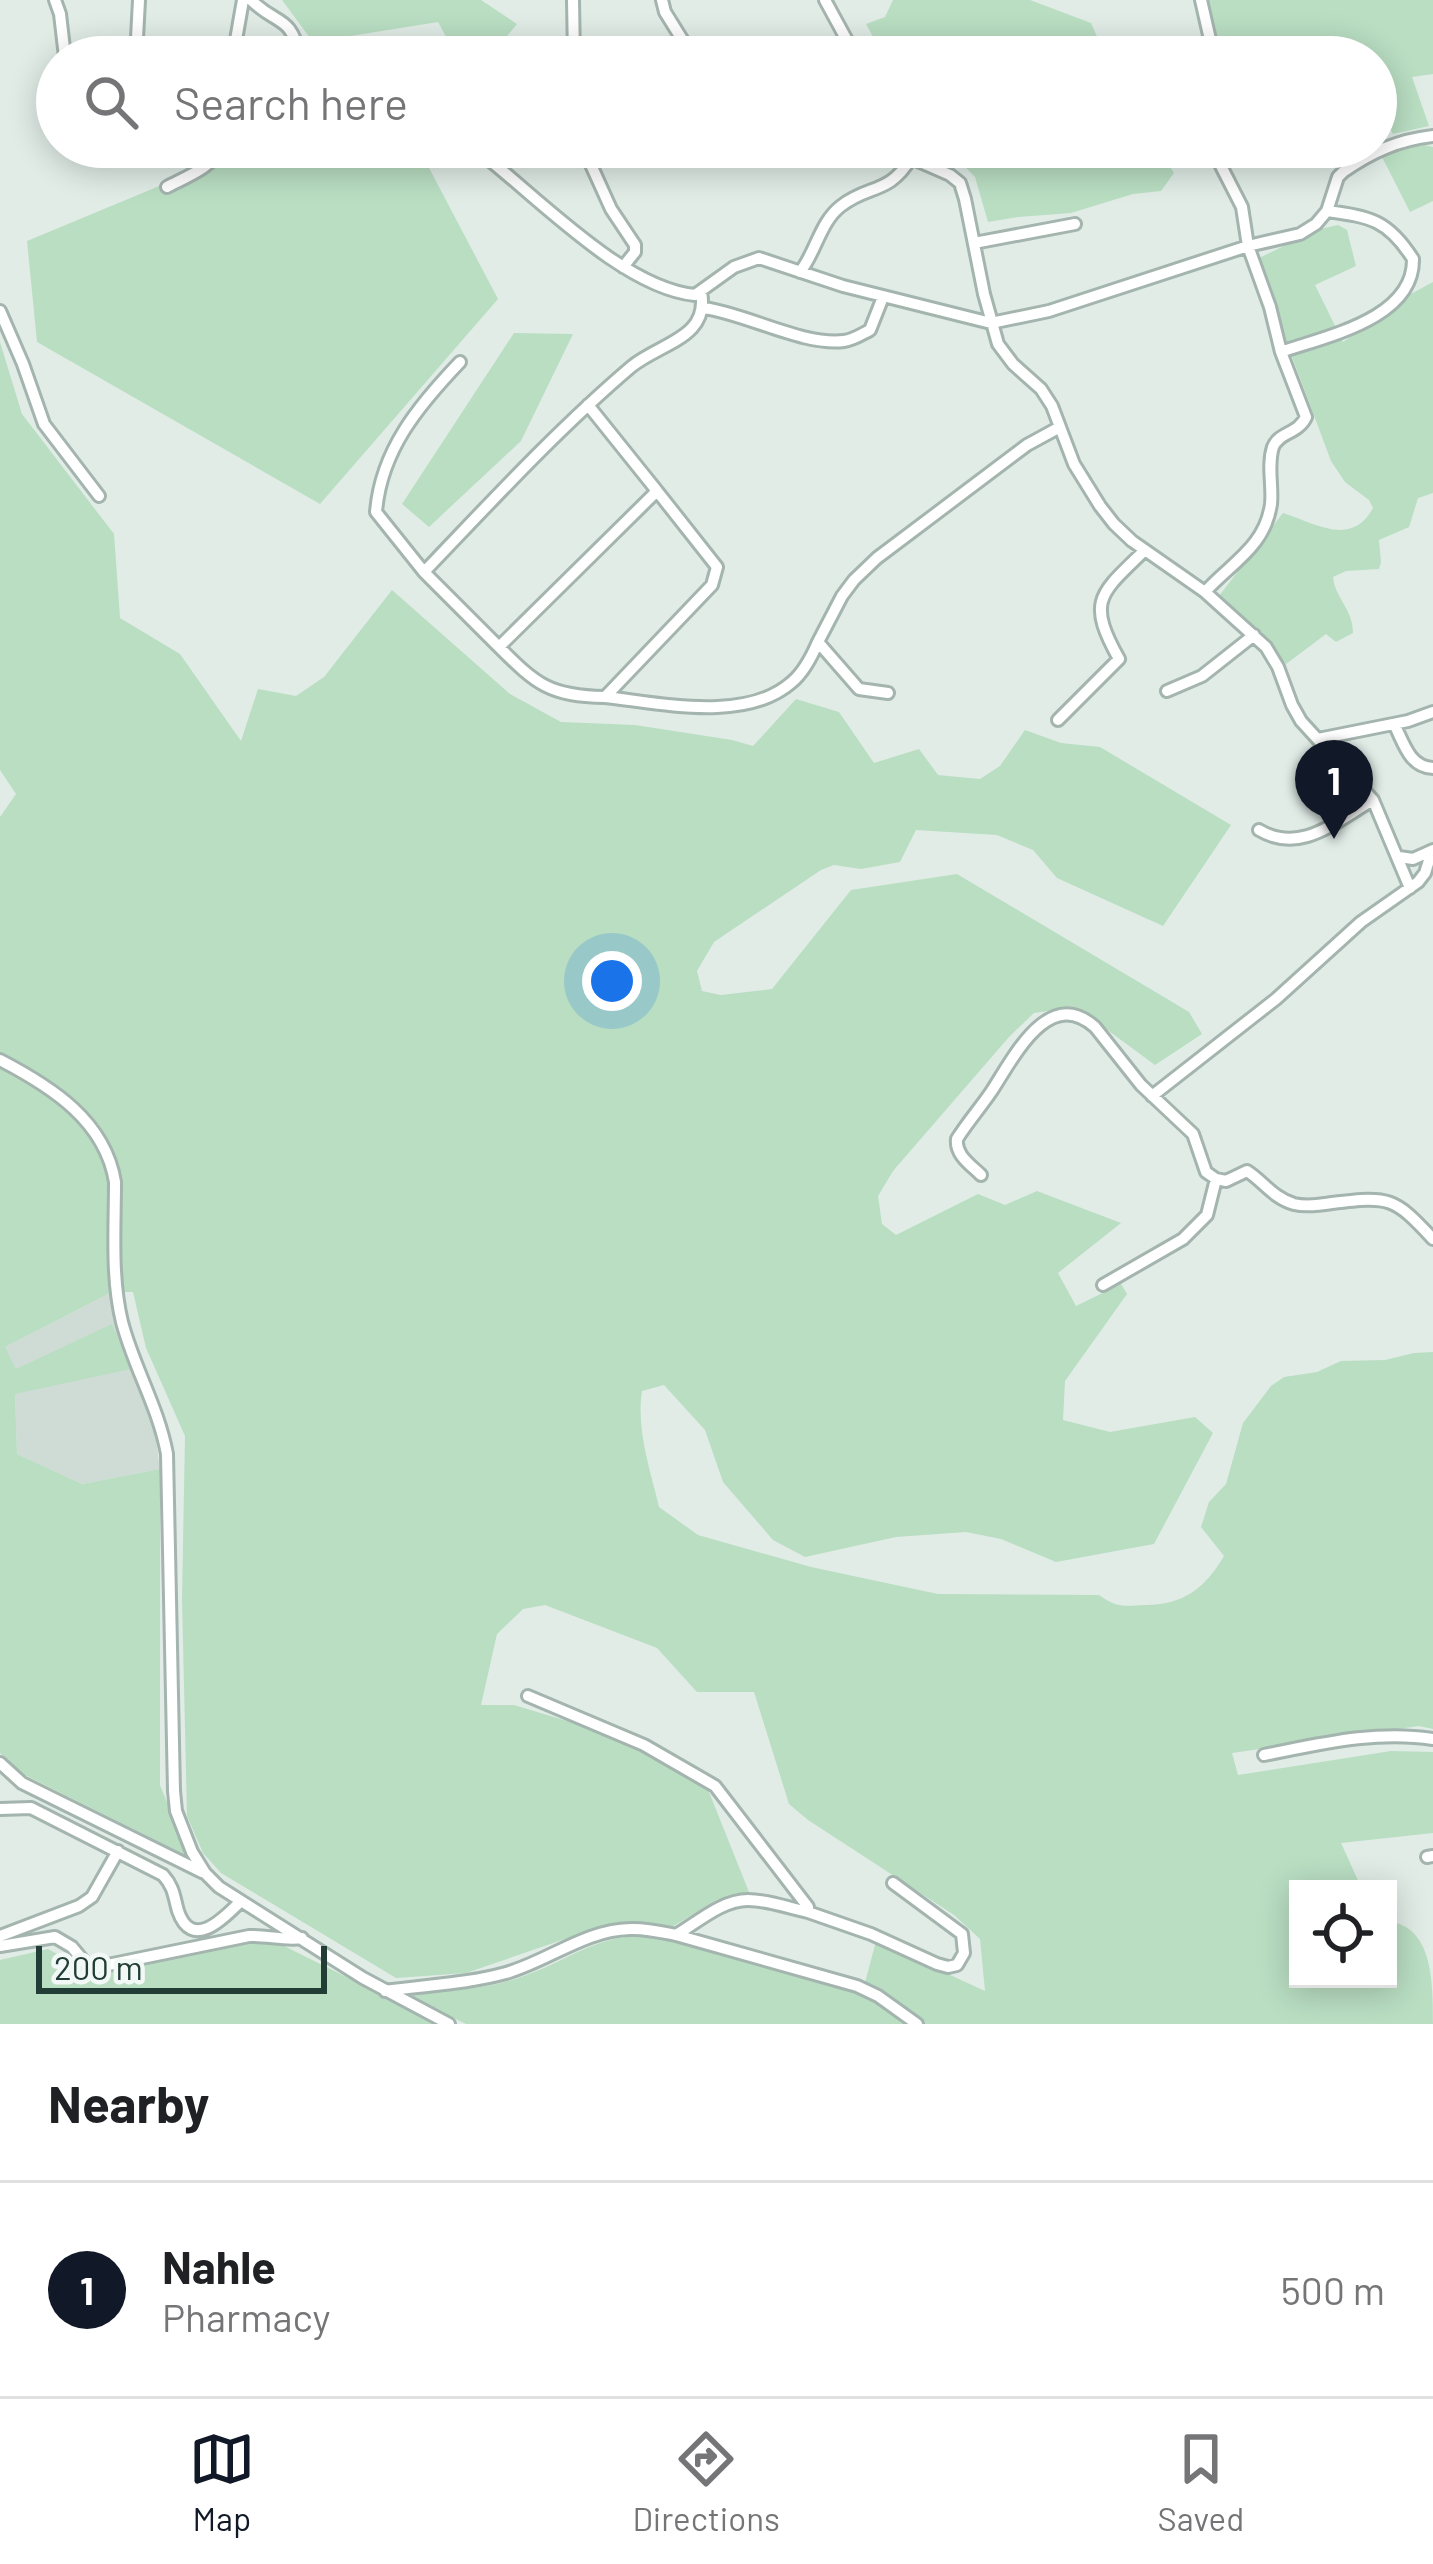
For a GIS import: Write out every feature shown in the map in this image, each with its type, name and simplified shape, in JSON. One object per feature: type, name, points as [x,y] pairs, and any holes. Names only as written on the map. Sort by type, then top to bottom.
[{"type":"street","points":[[56,0],[63,36]]},
{"type":"street","points":[[137,36],[140,0]]},
{"type":"street","points":[[238,36],[247,0],[286,23],[294,36]]},
{"type":"street","points":[[572,0],[573,36]]},
{"type":"street","points":[[662,0],[680,36]]},
{"type":"street","points":[[825,0],[842,36]]},
{"type":"street","points":[[1201,0],[1208,36]]},
{"type":"street","points":[[1397,142],[1433,136]]},
{"type":"street","points":[[167,188],[201,168]]},
{"type":"street","points":[[498,168],[623,267],[671,290],[695,295],[734,267],[754,259],[770,260],[883,296],[991,323],[1049,311],[1248,246],[1300,234],[1327,211],[1338,177],[1349,168]]},
{"type":"street","points":[[592,168],[611,209],[635,245],[623,267]]},
{"type":"street","points":[[800,272],[836,210],[900,177],[903,168]]},
{"type":"street","points":[[936,168],[959,183],[998,344],[1052,406],[1074,464],[1100,506],[1145,550],[1254,634],[1275,660],[1301,721],[1373,800],[1410,888]]},
{"type":"street","points":[[1205,592],[1260,538],[1269,517],[1272,451],[1279,438],[1305,422],[1306,412],[1281,352],[1248,246],[1242,207],[1222,168]]},
{"type":"street","points":[[1281,352],[1365,322],[1387,309],[1412,278],[1413,259],[1389,227],[1363,216],[1327,211]]},
{"type":"street","points":[[974,243],[1075,224]]},
{"type":"street","points":[[424,572],[588,405],[637,362],[700,322],[701,292]]},
{"type":"street","points":[[704,308],[730,311],[794,334],[845,341],[870,330],[883,296]]},
{"type":"street","points":[[0,311],[44,424],[99,496]]},
{"type":"street","points":[[460,362],[427,397],[396,441],[378,486],[376,512],[424,572],[524,672],[547,689],[577,696],[699,708],[748,703],[791,684],[812,656],[842,596],[877,558],[1028,445],[1060,428]]},
{"type":"street","points":[[588,405],[717,567],[712,585],[604,697]]},
{"type":"street","points":[[499,647],[657,490]]},
{"type":"street","points":[[1058,720],[1119,658],[1098,605],[1145,550]]},
{"type":"street","points":[[1167,692],[1202,676],[1254,634]]},
{"type":"street","points":[[818,641],[859,689],[888,693]]},
{"type":"street","points":[[1318,739],[1433,712]]},
{"type":"street","points":[[1394,724],[1414,763],[1433,768]]},
{"type":"street","points":[[1259,830],[1281,840],[1305,838],[1373,800]]},
{"type":"street","points":[[1399,857],[1413,859],[1432,850]]},
{"type":"street","points":[[1152,1096],[1276,999],[1360,922],[1410,888],[1425,873],[1432,850]]},
{"type":"street","points":[[981,1174],[956,1147],[957,1139],[1039,1026],[1049,1018],[1076,1015],[1086,1019],[1192,1135],[1206,1172],[1216,1179],[1226,1181],[1247,1171],[1269,1192],[1293,1204],[1390,1202],[1415,1218],[1433,1239]]},
{"type":"street","points":[[0,1060],[47,1088],[88,1121],[108,1150],[113,1167],[122,1322],[161,1422],[167,1454],[176,1810],[205,1874]]},
{"type":"street","points":[[1103,1285],[1183,1239],[1207,1215],[1216,1179]]},
{"type":"street","points":[[528,1696],[644,1745],[715,1786],[806,1902],[808,1912]]},
{"type":"street","points":[[1264,1755],[1336,1740],[1403,1735],[1433,1739]]},
{"type":"street","points":[[0,1763],[22,1783],[205,1874],[240,1902],[385,1991],[449,2024]]},
{"type":"street","points":[[0,1809],[31,1808],[168,1879],[180,1916],[198,1929],[218,1924],[240,1902]]},
{"type":"street","points":[[0,1936],[92,1897],[118,1851]]},
{"type":"street","points":[[676,1935],[712,1912],[750,1900],[808,1912],[937,1964],[957,1965],[964,1953],[962,1934],[893,1883]]},
{"type":"street","points":[[385,1991],[509,1972],[592,1936],[613,1930],[647,1930],[857,1986],[916,2024]]},
{"type":"street","points":[[0,1946],[55,1937],[72,1947],[87,1965],[98,1967],[249,1936],[302,1938]]},
{"type":"shaded area","points":[[112,1292],[152,1411],[160,1469],[82,1484],[17,1454],[15,1394],[5,1347]]},
{"type":"green space","points":[[282,0],[481,0],[517,24],[507,36],[446,36],[438,22],[350,36],[309,36]]},
{"type":"green space","points":[[893,0],[1030,0],[1091,23],[1097,36],[873,36],[866,24],[885,17]]},
{"type":"green space","points":[[1207,0],[1433,0],[1433,74],[1412,77],[1429,126],[1397,133],[1397,36],[1215,36]]},
{"type":"green space","points":[[1397,146],[1433,147],[1433,201],[1410,212],[1388,168],[1397,168]]},
{"type":"green space","points":[[203,168],[429,168],[498,299],[320,504],[37,342],[27,241]]},
{"type":"green space","points":[[966,168],[1171,168],[1174,173],[1161,191],[1133,194],[1071,213],[988,222],[975,177]]},
{"type":"green space","points":[[1338,225],[1347,230],[1356,266],[1315,285],[1343,342],[1433,282],[1433,493],[1418,498],[1409,527],[1379,540],[1379,569],[1346,571],[1333,577],[1353,633],[1336,642],[1326,634],[1286,664],[1219,596],[1283,513],[1343,530],[1364,520],[1373,508],[1331,461],[1253,261],[1316,230]]},
{"type":"green space","points":[[514,333],[573,334],[521,441],[429,527],[402,504]]},
{"type":"green space","points":[[0,342],[22,414],[114,534],[120,618],[180,654],[241,741],[258,689],[296,696],[324,677],[392,590],[510,694],[561,722],[635,725],[753,746],[796,699],[839,712],[874,763],[919,749],[938,775],[980,779],[1000,766],[1025,730],[1061,743],[1100,747],[1231,825],[1163,926],[1057,878],[1033,850],[997,835],[916,830],[900,862],[861,869],[834,865],[821,870],[714,942],[697,971],[702,991],[721,995],[772,989],[851,890],[957,874],[1189,1012],[1202,1034],[1155,1065],[1087,1015],[1063,1009],[1034,1013],[893,1171],[878,1196],[882,1224],[896,1235],[978,1194],[1005,1205],[1037,1191],[1121,1223],[1058,1273],[1076,1306],[1121,1284],[1127,1294],[1065,1381],[1063,1420],[1110,1432],[1195,1417],[1213,1433],[1154,1544],[1056,1562],[1001,1539],[966,1532],[896,1537],[805,1557],[773,1540],[723,1482],[705,1430],[664,1385],[642,1391],[642,1434],[659,1507],[698,1535],[811,1567],[938,1594],[1099,1595],[1121,1605],[1158,1604],[1191,1593],[1224,1556],[1201,1527],[1209,1502],[1226,1484],[1243,1423],[1271,1386],[1284,1377],[1317,1372],[1341,1361],[1433,1352],[1433,1729],[1419,1726],[1232,1753],[1238,1775],[1391,1751],[1433,1752],[1433,1833],[1341,1843],[1358,1880],[1289,1880],[1289,1988],[1397,1988],[1397,1923],[1422,1945],[1433,2024],[466,2024],[407,1995],[501,1983],[607,1941],[652,1936],[862,1994],[876,1941],[985,1991],[980,1939],[954,1915],[789,1804],[754,1692],[697,1692],[657,1648],[545,1605],[523,1609],[497,1634],[481,1705],[514,1705],[617,1736],[707,1787],[749,1892],[716,1900],[672,1927],[634,1921],[466,1973],[396,1978],[221,1873],[203,1853],[187,1816],[182,1599],[185,1436],[146,1348],[133,1292],[112,1292],[5,1347],[16,1369],[112,1324],[131,1369],[15,1394],[17,1454],[82,1484],[160,1469],[160,1785],[189,1857],[17,1771],[0,1753],[0,817],[16,794],[0,770]]},
{"type":"green space","points":[[274,1941],[441,2024],[0,2024],[0,1960],[48,1949],[88,1971]]},
{"type":"place","name":"Nahle","points":[[1334,839]]}]
